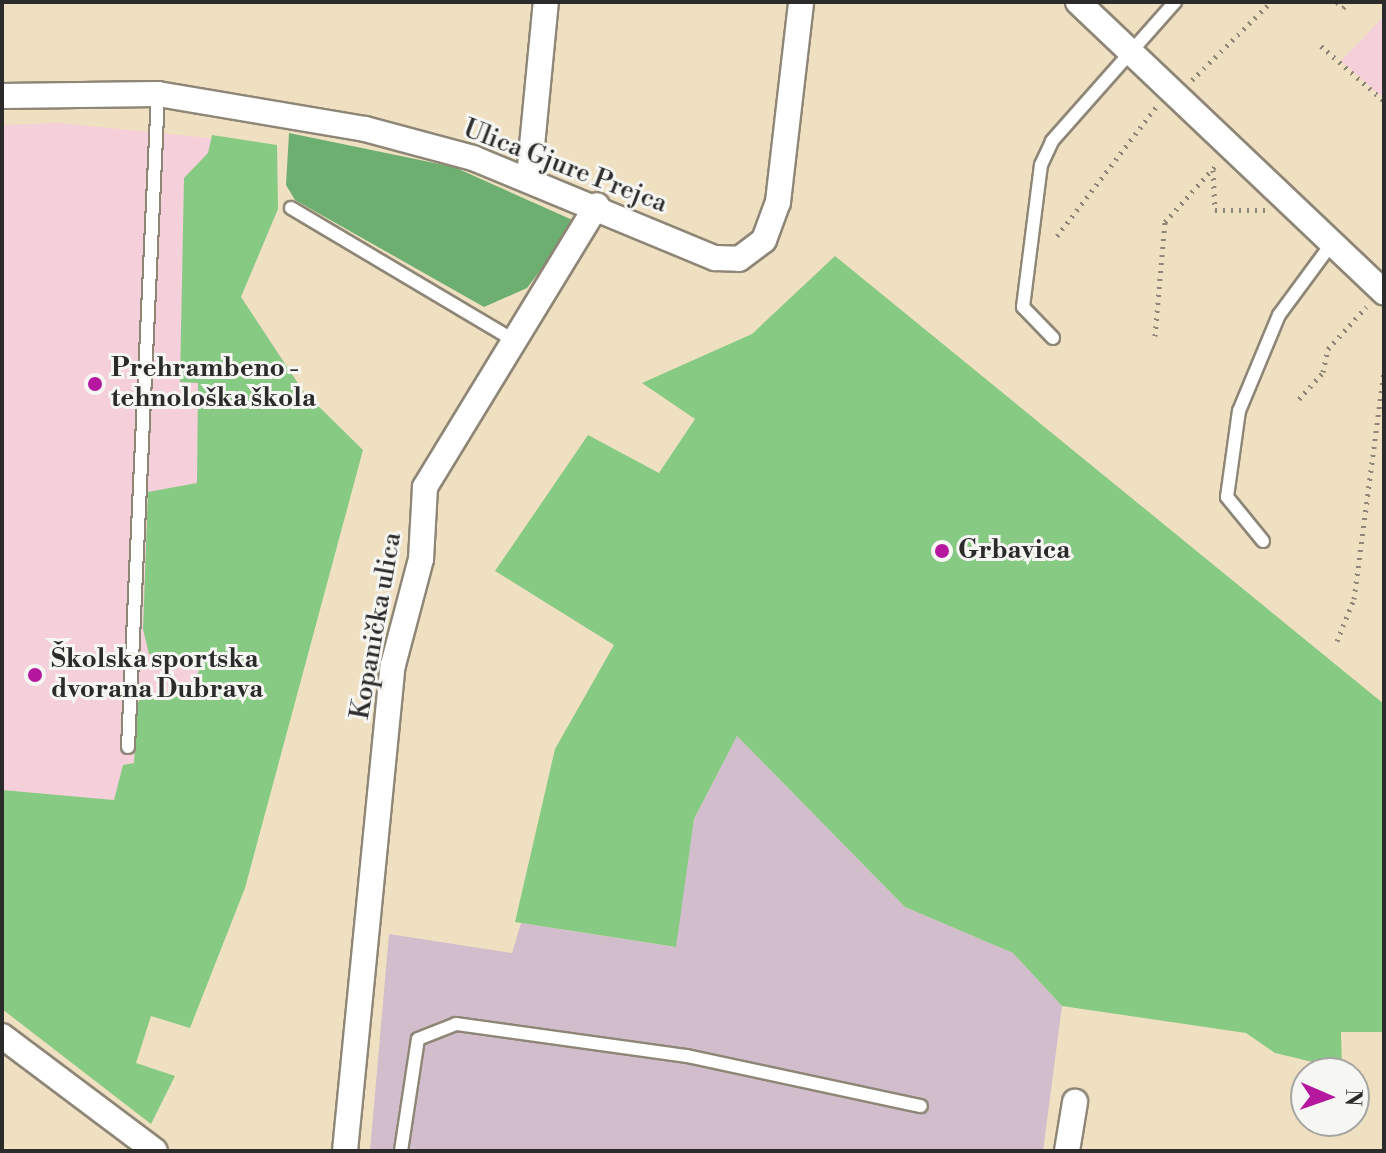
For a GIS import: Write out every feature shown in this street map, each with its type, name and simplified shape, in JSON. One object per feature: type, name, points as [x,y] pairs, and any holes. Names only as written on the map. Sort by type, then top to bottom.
[{"type":"street","points":[[529,177],[546,2]]},
{"type":"street","name":"Ulica Gjure Prejca","points":[[2,96],[158,94],[365,129],[529,177],[715,258],[739,259],[758,247],[778,202],[801,2]]},
{"type":"street","points":[[1078,2],[1332,243],[1378,296]]},
{"type":"street","name":"Kopanička ulica","points":[[345,1151],[393,665],[421,559],[425,487],[512,339],[597,205]]},
{"type":"street","points":[[2,1036],[155,1151]]},
{"type":"street","points":[[1067,1151],[1075,1102]]},
{"type":"lane","points":[[1053,338],[1023,307],[1035,250],[1035,183],[1052,141],[1175,2]]},
{"type":"lane","points":[[128,747],[158,94]]},
{"type":"lane","points":[[291,208],[512,339]]},
{"type":"lane","points":[[1263,541],[1227,497],[1239,411],[1279,315],[1332,243]]},
{"type":"lane","points":[[401,1151],[418,1039],[456,1024],[687,1056],[921,1106]]},
{"type":"path","points":[[1188,84],[1271,2]]},
{"type":"path","points":[[1337,2],[1343,8],[1349,2]]},
{"type":"path","points":[[1321,46],[1384,101]]},
{"type":"path","points":[[1057,236],[1159,103]]},
{"type":"path","points":[[1155,336],[1165,222],[1220,160]]},
{"type":"path","points":[[1213,169],[1215,210],[1274,210]]},
{"type":"path","points":[[1299,399],[1323,372],[1328,349],[1378,296]]},
{"type":"path","points":[[1337,641],[1354,599],[1384,370]]},
{"type":"shaded area","points":[[1384,16],[1384,99],[1341,61]]},
{"type":"shaded area","points":[[60,123],[277,145],[278,209],[241,297],[303,391],[189,697],[143,695],[134,763],[123,765],[114,801],[2,790],[2,125]]},
{"type":"shaded area","points":[[737,736],[905,907],[1013,953],[1062,1006],[1043,1151],[370,1151],[389,934],[512,953],[521,923],[675,947],[694,819]]},
{"type":"green space","points":[[289,133],[454,167],[577,222],[527,288],[484,307],[295,200],[286,185]]},
{"type":"green space","points":[[212,135],[277,145],[278,209],[241,297],[303,391],[363,450],[245,888],[190,1028],[151,1016],[136,1063],[175,1076],[151,1124],[2,1009],[2,790],[114,800],[123,765],[134,763],[137,704],[143,695],[189,697],[203,660],[149,654],[143,629],[148,492],[197,483],[198,383],[180,382],[184,178],[208,153]]},
{"type":"green space","points":[[835,256],[1384,704],[1384,1032],[1341,1032],[1342,1057],[1292,1057],[1275,1053],[1246,1033],[1062,1006],[1013,953],[905,907],[737,736],[694,819],[676,947],[515,922],[555,749],[614,645],[495,571],[588,435],[659,473],[695,419],[642,383],[752,334]]},
{"type":"place","name":"Prehrambeno - tehnološka škola","points":[[95,384]]},
{"type":"place","name":"Grbavica","points":[[942,551]]},
{"type":"place","name":"Školska sportska dvorana Dubrava","points":[[35,675]]}]
